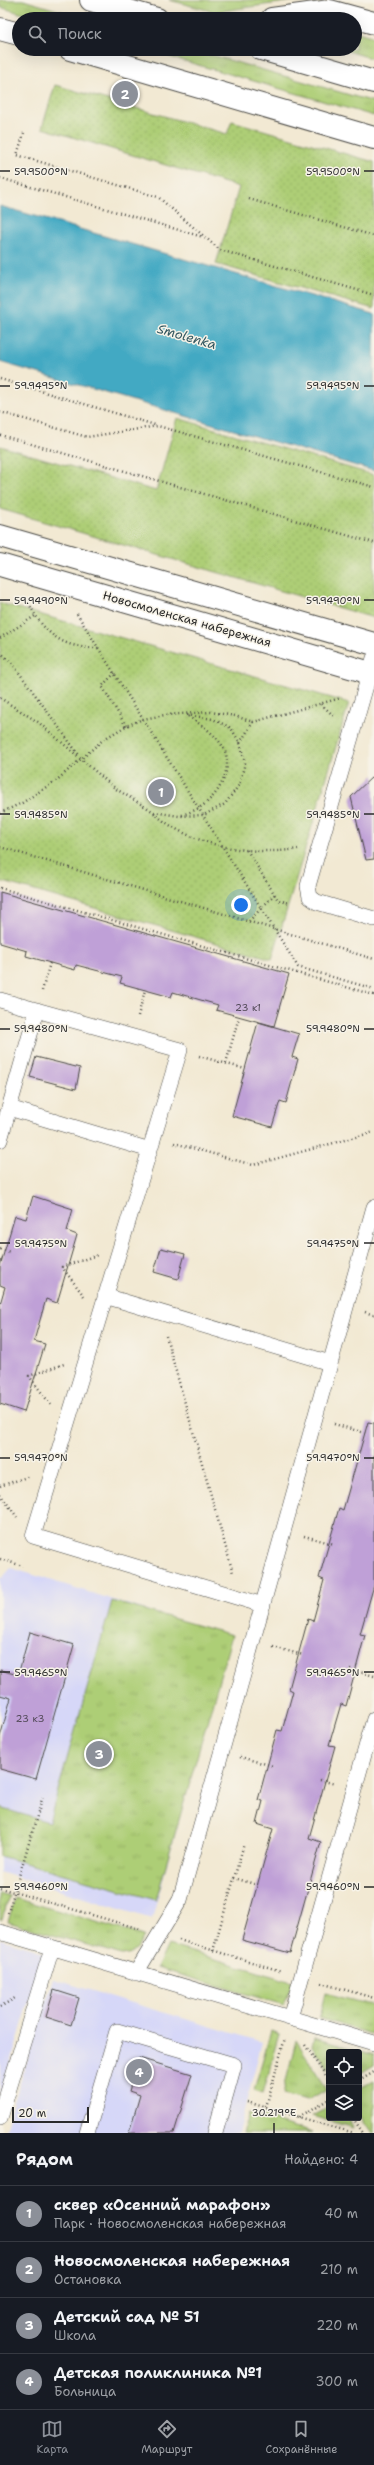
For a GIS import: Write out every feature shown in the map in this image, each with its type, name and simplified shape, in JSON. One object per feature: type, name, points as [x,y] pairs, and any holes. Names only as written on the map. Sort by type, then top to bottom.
[{"type":"street","points":[[92,0],[133,12]]},
{"type":"street","points":[[323,12],[334,12]]},
{"type":"street","points":[[362,20],[374,23]]},
{"type":"street","points":[[0,29],[12,32]]},
{"type":"street","points":[[94,56],[374,138]]},
{"type":"street","points":[[285,56],[374,82]]},
{"type":"street","points":[[0,536],[374,644]]},
{"type":"street","name":"Новосмоленская набережная","points":[[0,565],[373,668]]},
{"type":"lane","points":[[373,668],[308,886],[310,897],[317,902],[374,919]]},
{"type":"lane","points":[[0,1000],[180,1050],[32,1536],[263,1605]]},
{"type":"lane","points":[[0,1140],[37,1010]]},
{"type":"lane","points":[[9,1108],[152,1143]]},
{"type":"lane","points":[[136,1973],[180,1900],[374,1207]]},
{"type":"lane","points":[[105,1296],[330,1363]]},
{"type":"lane","points":[[290,2020],[374,1719]]},
{"type":"lane","points":[[1,1933],[290,2020],[374,2043]]},
{"type":"lane","points":[[1,2111],[52,1948]]},
{"type":"lane","points":[[87,2133],[117,2031],[234,2065],[215,2133]]},
{"type":"path","points":[[24,133],[17,155],[158,197],[220,250],[374,295]]},
{"type":"path","points":[[0,178],[205,238]]},
{"type":"path","points":[[249,200],[374,236]]},
{"type":"path","points":[[0,379],[158,426],[374,487]]},
{"type":"path","points":[[0,412],[87,437],[158,426]]},
{"type":"path","points":[[0,435],[374,543]]},
{"type":"path","points":[[26,598],[35,616],[59,641],[81,648],[99,648]]},
{"type":"path","points":[[76,612],[303,974]]},
{"type":"path","points":[[0,638],[35,616]]},
{"type":"path","points":[[0,652],[12,663],[82,759]]},
{"type":"path","points":[[115,673],[102,686],[126,726]]},
{"type":"path","points":[[0,698],[38,722],[116,789],[154,812],[168,826],[193,837],[247,850],[274,852],[298,849],[321,842]]},
{"type":"path","points":[[0,813],[22,803],[57,780],[104,739],[126,726],[143,719],[166,715],[187,715],[211,712],[235,716],[253,722],[343,698]]},
{"type":"path","points":[[154,812],[180,816],[204,815],[225,804],[240,785],[245,763],[240,743],[231,728],[213,719],[187,715]]},
{"type":"path","points":[[180,816],[199,808],[211,798],[222,783],[227,767],[223,748],[209,730],[187,715]]},
{"type":"path","points":[[240,743],[253,722]]},
{"type":"path","points":[[0,847],[374,959]]},
{"type":"path","points":[[247,850],[278,900],[301,906],[317,902]]},
{"type":"path","points":[[0,888],[374,995]]},
{"type":"path","points":[[249,921],[275,894]]},
{"type":"path","points":[[37,1010],[50,963]]},
{"type":"path","points":[[298,967],[374,989]]},
{"type":"path","points":[[132,1037],[146,990]]},
{"type":"path","points":[[226,1063],[239,1017]]},
{"type":"path","points":[[180,1050],[245,1069]]},
{"type":"path","points":[[152,1143],[253,1165],[374,1132]]},
{"type":"path","points":[[99,1315],[62,1267],[120,1248]]},
{"type":"path","points":[[0,1249],[10,1252]]},
{"type":"path","points":[[159,1312],[240,1598]]},
{"type":"path","points":[[66,1425],[29,1376],[87,1357]]},
{"type":"path","points":[[315,1419],[365,1433]]},
{"type":"path","points":[[0,1486],[53,1468]]},
{"type":"path","points":[[284,1530],[334,1544]]},
{"type":"path","points":[[0,1559],[23,1566]]},
{"type":"path","points":[[252,1641],[303,1656]]},
{"type":"path","points":[[350,1669],[374,1676]]},
{"type":"path","points":[[222,1752],[273,1766]]},
{"type":"path","points":[[1,1933],[43,1796]]},
{"type":"path","points":[[213,1951],[244,1844]]},
{"type":"path","points":[[234,1878],[258,1884]]},
{"type":"path","points":[[0,1888],[374,1998]]},
{"type":"path","points":[[290,2020],[326,2076]]},
{"type":"path","points":[[266,2107],[290,2020]]},
{"type":"path","points":[[362,2079],[374,2072]]},
{"type":"path","points":[[299,2117],[326,2101]]},
{"type":"path","points":[[247,2102],[354,2133]]},
{"type":"path","points":[[355,2121],[363,2133]]},
{"type":"shaded area","points":[[11,1568],[230,1636],[152,1919],[0,1872],[0,1576],[3,1577]]},
{"type":"shaded area","points":[[0,1939],[44,1952],[0,2099]]},
{"type":"shaded area","points":[[53,1979],[262,2042],[238,2133],[4,2133]]},
{"type":"green space","points":[[0,0],[23,0],[64,12],[17,12],[0,7]]},
{"type":"green space","points":[[169,0],[300,0],[215,12]]},
{"type":"green space","points":[[362,33],[374,37],[374,59],[362,55]]},
{"type":"green space","points":[[167,56],[215,56],[374,102],[374,116]]},
{"type":"green space","points":[[55,85],[227,134],[232,121],[374,162],[374,309],[216,264],[239,187],[42,128]]},
{"type":"green space","points":[[177,418],[374,475],[374,618],[0,509],[0,446],[156,491]]},
{"type":"green space","points":[[0,603],[349,703],[272,959],[0,881]]},
{"type":"green space","points":[[112,1601],[232,1635],[156,1900],[0,1856],[0,1808],[49,1822]]},
{"type":"green space","points":[[0,1893],[9,1896],[2,1920],[0,1919]]},
{"type":"green space","points":[[15,1898],[144,1936],[138,1947],[130,1953],[122,1955],[8,1922]]},
{"type":"green space","points":[[168,1945],[292,1982],[284,2005],[157,1968]]},
{"type":"green space","points":[[325,1993],[374,2006],[374,2035],[319,2018]]},
{"type":"green space","points":[[271,2031],[280,2034],[263,2093],[254,2090]]},
{"type":"green space","points":[[314,2038],[353,2049],[326,2049],[326,2066],[312,2046]]},
{"type":"green space","points":[[296,2040],[326,2090],[308,2100],[283,2094]]},
{"type":"green space","points":[[362,2052],[374,2055],[374,2065],[362,2072]]},
{"type":"green space","points":[[374,2081],[374,2133],[372,2133],[362,2118],[362,2087]]},
{"type":"green space","points":[[326,2109],[326,2120],[312,2116]]},
{"type":"green space","points":[[249,2113],[313,2133],[242,2133]]},
{"type":"green space","points":[[330,2121],[349,2121],[354,2128]]},
{"type":"water","name":"Smolenka","points":[[0,206],[374,314],[374,471],[0,362]]},
{"type":"building","points":[[374,775],[374,859],[366,860],[351,797]]},
{"type":"building","points":[[0,892],[289,974],[274,1026],[216,1010],[218,1005],[173,992],[171,997],[120,983],[122,977],[76,965],[75,970],[26,956],[27,951],[0,943]]},
{"type":"building","points":[[258,1022],[299,1034],[292,1057],[298,1059],[286,1103],[280,1101],[272,1127],[232,1116]]},
{"type":"building","points":[[36,1057],[80,1068],[76,1089],[30,1077]]},
{"type":"building","points":[[33,1196],[73,1209],[67,1231],[77,1235],[57,1303],[46,1299],[34,1341],[45,1344],[24,1412],[0,1404],[0,1304],[5,1287],[0,1285],[0,1266],[15,1216],[26,1219]]},
{"type":"building","points":[[161,1248],[185,1254],[178,1279],[154,1272]]},
{"type":"building","points":[[368,1422],[374,1423],[374,1585],[360,1634],[365,1635],[346,1706],[341,1704],[329,1745],[335,1746],[309,1838],[321,1842],[290,1953],[242,1940],[273,1829],[257,1824],[263,1801],[258,1800],[277,1730],[282,1731],[293,1691],[289,1689],[308,1619],[313,1621],[324,1580],[319,1578],[339,1508],[343,1510]]},
{"type":"building","points":[[30,1632],[74,1645],[36,1779],[0,1769],[0,1737],[11,1698],[0,1695],[0,1670],[18,1675]]},
{"type":"building","points":[[54,1990],[79,1998],[71,2025],[46,2017]]},
{"type":"building","points":[[139,2058],[192,2074],[174,2133],[129,2133],[140,2095],[129,2091]]},
{"type":"place","name":"Новосмоленская набережная","points":[[125,94]]},
{"type":"place","name":"сквер «Осенний марафон»","points":[[161,792]]},
{"type":"place","name":"Детский сад № 51","points":[[99,1754]]},
{"type":"place","name":"Детская поликлиника №1","points":[[139,2072]]}]
